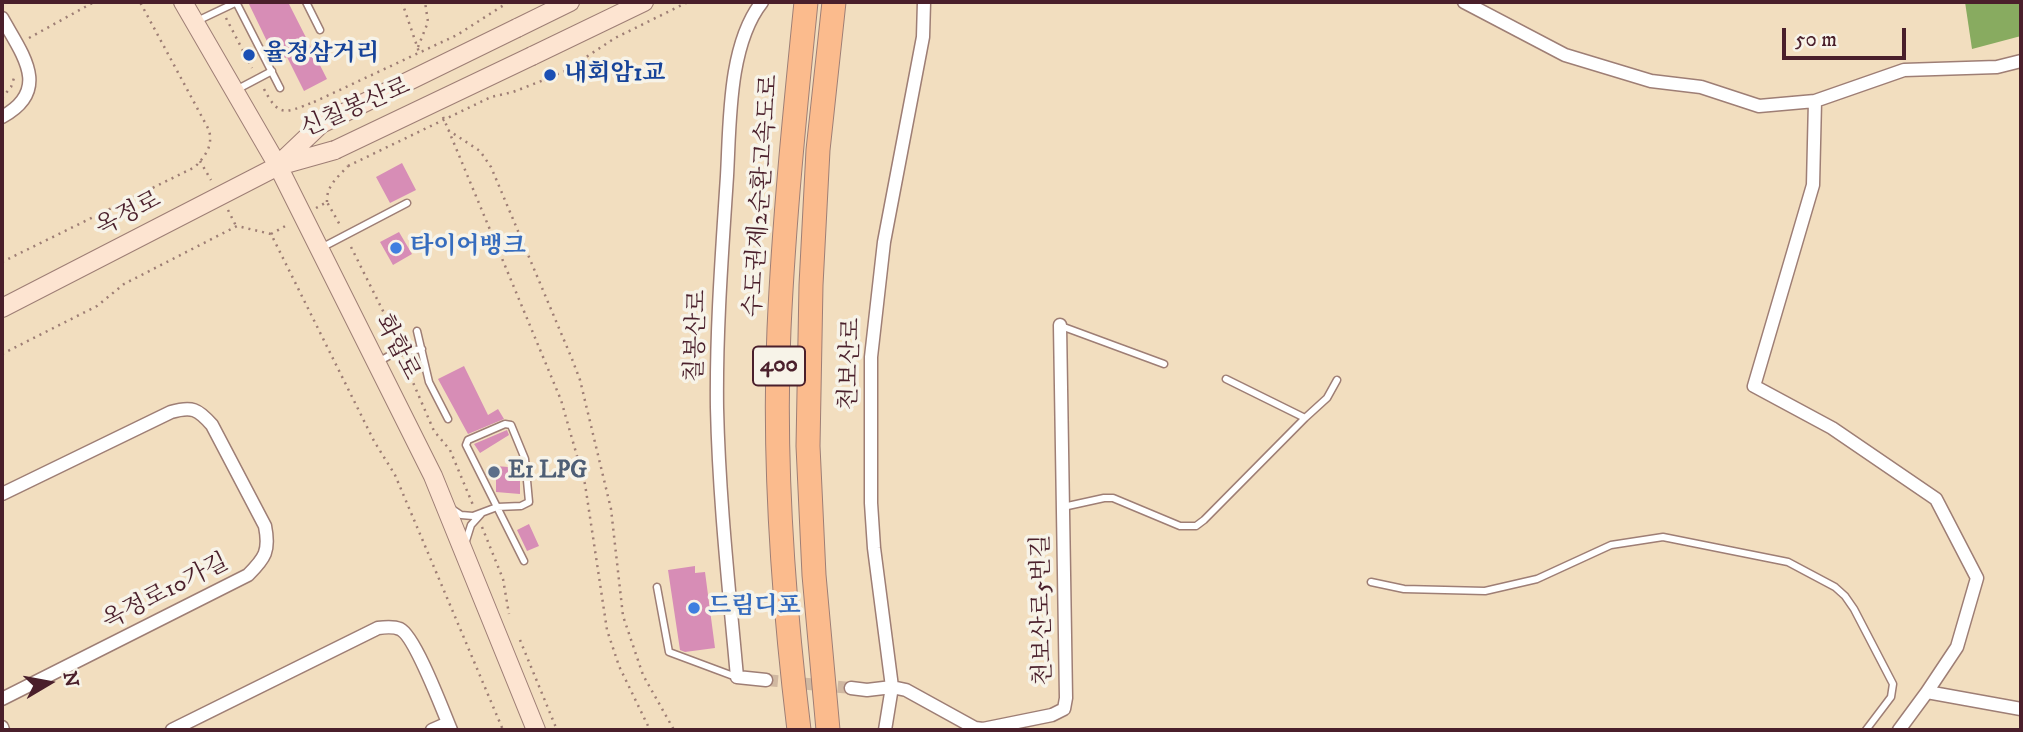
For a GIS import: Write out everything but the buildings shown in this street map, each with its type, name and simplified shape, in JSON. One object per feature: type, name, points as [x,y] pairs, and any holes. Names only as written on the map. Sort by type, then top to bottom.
[{"type":"highway","name":"수도권제2순환고속도로","points":[[799,730],[783,567],[778,447],[779,331],[786,203],[806,2]]},
{"type":"highway","name":"400","points":[[828,730],[814,575],[808,446],[811,285],[818,150],[836,70],[837,5]]},
{"type":"main road","name":"화합로","points":[[183,2],[278,166],[433,476],[536,730]]},
{"type":"main road","name":"신칠봉산로","points":[[278,166],[321,124],[570,2]]},
{"type":"main road","name":"신칠봉산로","points":[[278,166],[335,150],[644,2]]},
{"type":"main road","name":"옥정로","points":[[2,308],[278,166]]},
{"type":"street","name":"칠봉산로","points":[[737,677],[719,463],[717,408],[720,311],[727,173],[736,73],[748,22],[762,2]]},
{"type":"street","name":"천보산로","points":[[886,730],[892,687],[870,503],[871,357],[884,242],[923,37],[924,2]]},
{"type":"street","points":[[1464,2],[1565,55],[1651,80],[1701,87],[1759,106],[1815,101],[1904,70],[1997,67],[2021,61]]},
{"type":"street","points":[[2,18],[26,61],[30,79],[28,94],[20,106],[2,117]]},
{"type":"street","points":[[1815,101],[1813,185],[1754,386],[1832,428],[1936,499],[1977,578],[1956,646],[1899,730]]},
{"type":"street","name":"천보산로5번길","points":[[892,687],[906,690],[975,728],[983,729],[1052,715],[1064,709],[1066,698],[1060,325]]},
{"type":"street","name":"옥정로10가길","points":[[2,494],[171,412],[185,408],[201,412],[212,425],[265,526],[268,544],[262,561],[248,575],[2,699]]},
{"type":"street","points":[[172,730],[378,628],[391,627],[400,629],[413,642],[449,727],[432,730]]},
{"type":"street","points":[[737,677],[766,680]]},
{"type":"street","points":[[851,688],[867,690],[892,687]]},
{"type":"street","points":[[1927,692],[2021,709]]},
{"type":"lane","points":[[195,22],[236,2],[280,88]]},
{"type":"lane","points":[[306,2],[320,30]]},
{"type":"lane","points":[[235,91],[272,71]]},
{"type":"lane","points":[[319,249],[407,203]]},
{"type":"lane","points":[[1060,325],[1164,365]]},
{"type":"lane","points":[[417,331],[429,382],[448,419]]},
{"type":"lane","points":[[376,363],[394,353],[422,349]]},
{"type":"lane","points":[[1226,379],[1305,418]]},
{"type":"lane","points":[[1063,507],[1112,498],[1180,526],[1196,526],[1327,398],[1336,380]]},
{"type":"lane","points":[[444,503],[466,516],[497,507],[521,506],[529,502],[525,459],[513,426],[507,423],[466,443],[497,507],[524,561]]},
{"type":"lane","points":[[465,555],[467,533],[474,520],[482,513]]},
{"type":"lane","points":[[1371,582],[1404,589],[1485,591],[1537,579],[1611,545],[1663,537],[1788,562],[1835,587],[1845,596],[1891,679],[1891,697],[1866,730]]},
{"type":"lane","points":[[657,587],[669,652],[737,677]]},
{"type":"path","points":[[26,40],[94,2]]},
{"type":"path","points":[[2,262],[195,167],[206,155],[212,140],[209,130],[140,2]]},
{"type":"path","points":[[402,2],[423,61]]},
{"type":"path","points":[[418,47],[428,22],[425,2]]},
{"type":"path","points":[[268,97],[273,106],[284,112],[314,102],[457,35],[508,2]]},
{"type":"path","points":[[327,202],[329,187],[348,166],[491,97],[513,92],[565,71],[615,38],[688,2]]},
{"type":"path","points":[[230,26],[247,58]]},
{"type":"path","points":[[2,98],[11,87],[14,72]]},
{"type":"path","points":[[440,107],[561,400],[585,484],[607,631],[619,666],[650,730]]},
{"type":"path","points":[[448,130],[480,151],[491,167],[580,380],[614,522],[623,616],[643,675],[674,730]]},
{"type":"path","points":[[2,354],[97,306],[124,284],[237,226],[271,234],[374,441],[395,475],[503,730]]},
{"type":"path","points":[[352,250],[400,343]]},
{"type":"path","points":[[404,360],[434,431],[450,450],[472,500]]},
{"type":"path","points":[[485,534],[503,579],[511,618]]},
{"type":"path","points":[[516,631],[557,730]]},
{"type":"green space","points":[[1965,2],[2021,2],[2021,36],[1972,49]]},
{"type":"tunnel","points":[[766,680],[851,688]]},
{"type":"place","name":"율정삼거리","points":[[249,55]]},
{"type":"place","name":"내회암1교","points":[[550,75]]},
{"type":"place","name":"타이어뱅크","points":[[396,248]]},
{"type":"place","name":"E1 LPG","points":[[494,472]]},
{"type":"place","name":"드림디포","points":[[694,608]]}]
